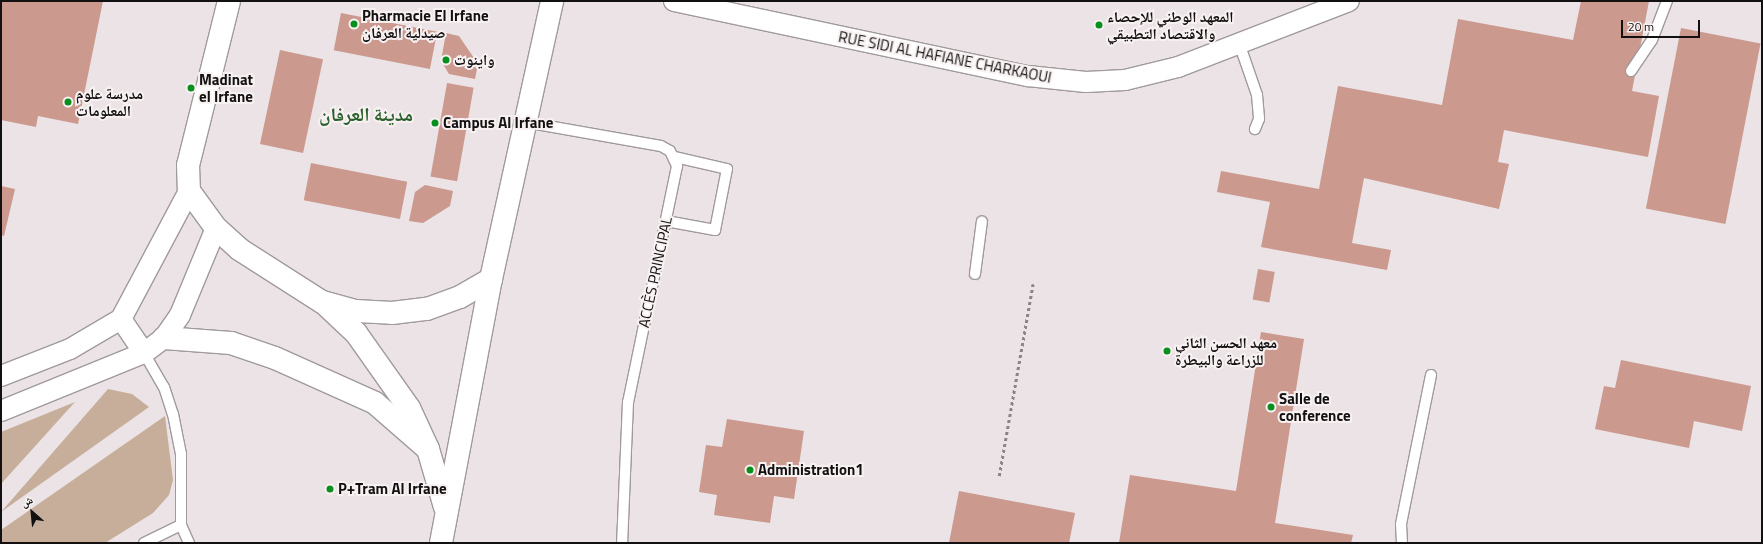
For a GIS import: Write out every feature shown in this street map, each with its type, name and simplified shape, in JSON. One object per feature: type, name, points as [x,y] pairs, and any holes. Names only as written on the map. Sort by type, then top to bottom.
[{"type":"street","points":[[1,376],[70,348],[121,319],[188,191],[188,165],[229,1]]},
{"type":"street","points":[[441,543],[491,280],[552,1]]},
{"type":"street","name":"RUE SIDI AL HAFIANE CHARKAOUI","points":[[674,1],[1028,76],[1086,82],[1125,80],[1163,71],[1349,1]]},
{"type":"street","points":[[188,191],[216,228],[239,248],[322,302],[356,333],[384,369],[428,450],[447,514]]},
{"type":"street","points":[[1,411],[144,353],[164,338],[180,314],[216,228]]},
{"type":"street","points":[[322,302],[356,311],[392,313],[427,309],[460,297],[491,280]]},
{"type":"street","points":[[121,319],[144,353]]},
{"type":"street","points":[[164,338],[231,343],[275,358],[374,403],[428,450]]},
{"type":"lane","points":[[1631,70],[1652,40],[1667,1]]},
{"type":"lane","points":[[1239,43],[1257,95],[1259,118],[1255,129]]},
{"type":"lane","points":[[525,122],[661,146],[675,157],[726,169],[715,230],[666,221]]},
{"type":"lane","name":"ACCÈS PRINCIPAL","points":[[622,543],[628,402],[677,166],[675,157]]},
{"type":"lane","points":[[975,274],[982,221]]},
{"type":"lane","points":[[144,353],[164,387],[173,414],[181,454],[181,525],[188,543]]},
{"type":"lane","points":[[1402,543],[1401,524],[1431,375]]},
{"type":"lane","points":[[144,543],[181,525]]},
{"type":"path","points":[[999,476],[1033,284]]},
{"type":"shaded area","points":[[108,389],[132,394],[149,407],[1,512]]},
{"type":"shaded area","points":[[75,402],[1,484],[1,432]]},
{"type":"shaded area","points":[[165,416],[173,480],[169,495],[153,513],[105,543],[1,543],[1,530]]},
{"type":"building","points":[[1,1],[103,1],[78,124],[38,116],[36,127],[1,120]]},
{"type":"building","points":[[1581,1],[1649,1],[1632,91],[1659,96],[1648,157],[1504,130],[1498,162],[1509,164],[1499,209],[1364,178],[1352,243],[1391,250],[1387,270],[1261,247],[1270,202],[1217,192],[1221,171],[1319,189],[1338,86],[1442,105],[1458,19],[1573,40]]},
{"type":"building","points":[[341,13],[437,32],[430,69],[334,50]]},
{"type":"building","points":[[1681,28],[1761,43],[1725,224],[1646,209]]},
{"type":"building","points":[[446,33],[459,36],[478,64],[475,79],[449,74],[441,61]]},
{"type":"building","points":[[280,50],[323,59],[303,153],[260,144]]},
{"type":"building","points":[[447,83],[474,88],[457,181],[431,177]]},
{"type":"building","points":[[311,163],[407,182],[400,219],[304,200]]},
{"type":"building","points":[[425,185],[453,191],[450,206],[423,223],[409,221],[415,192]]},
{"type":"building","points":[[1,186],[15,189],[4,236],[1,235]]},
{"type":"building","points":[[1258,269],[1275,272],[1269,302],[1253,300]]},
{"type":"building","name":"Salle de conference","points":[[1261,332],[1304,339],[1275,523],[1353,535],[1351,543],[1119,543],[1130,475],[1236,491]]},
{"type":"building","points":[[1621,360],[1751,386],[1742,431],[1694,421],[1689,448],[1595,429],[1604,386],[1615,388]]},
{"type":"building","name":"Administration1","points":[[727,419],[804,431],[794,499],[774,496],[770,523],[714,515],[717,495],[699,492],[706,445],[722,447]]},
{"type":"building","points":[[959,491],[1075,513],[1069,543],[949,543]]},
{"type":"place","name":"Pharmacie El Irfane صيدلية العرفان","points":[[354,24]]},
{"type":"place","name":"المعهد الوطني للإحصاء والاقتصاد التطبيقي","points":[[1099,25]]},
{"type":"place","name":"واينوت","points":[[446,60]]},
{"type":"place","name":"Madinat el Irfane","points":[[191,88]]},
{"type":"place","name":"مدرسة علوم المعلومات","points":[[68,102]]},
{"type":"place","name":"Campus Al Irfane","points":[[435,123]]},
{"type":"place","name":"معهد الحسن الثاني للزراعة والبيطرة","points":[[1167,351]]},
{"type":"place","name":"Salle de conference","points":[[1271,407]]},
{"type":"place","name":"Administration1","points":[[750,470]]},
{"type":"place","name":"P+Tram Al Irfane","points":[[330,489]]},
{"type":"district","name":"مدينة العرفان","points":[[366,114]]}]
